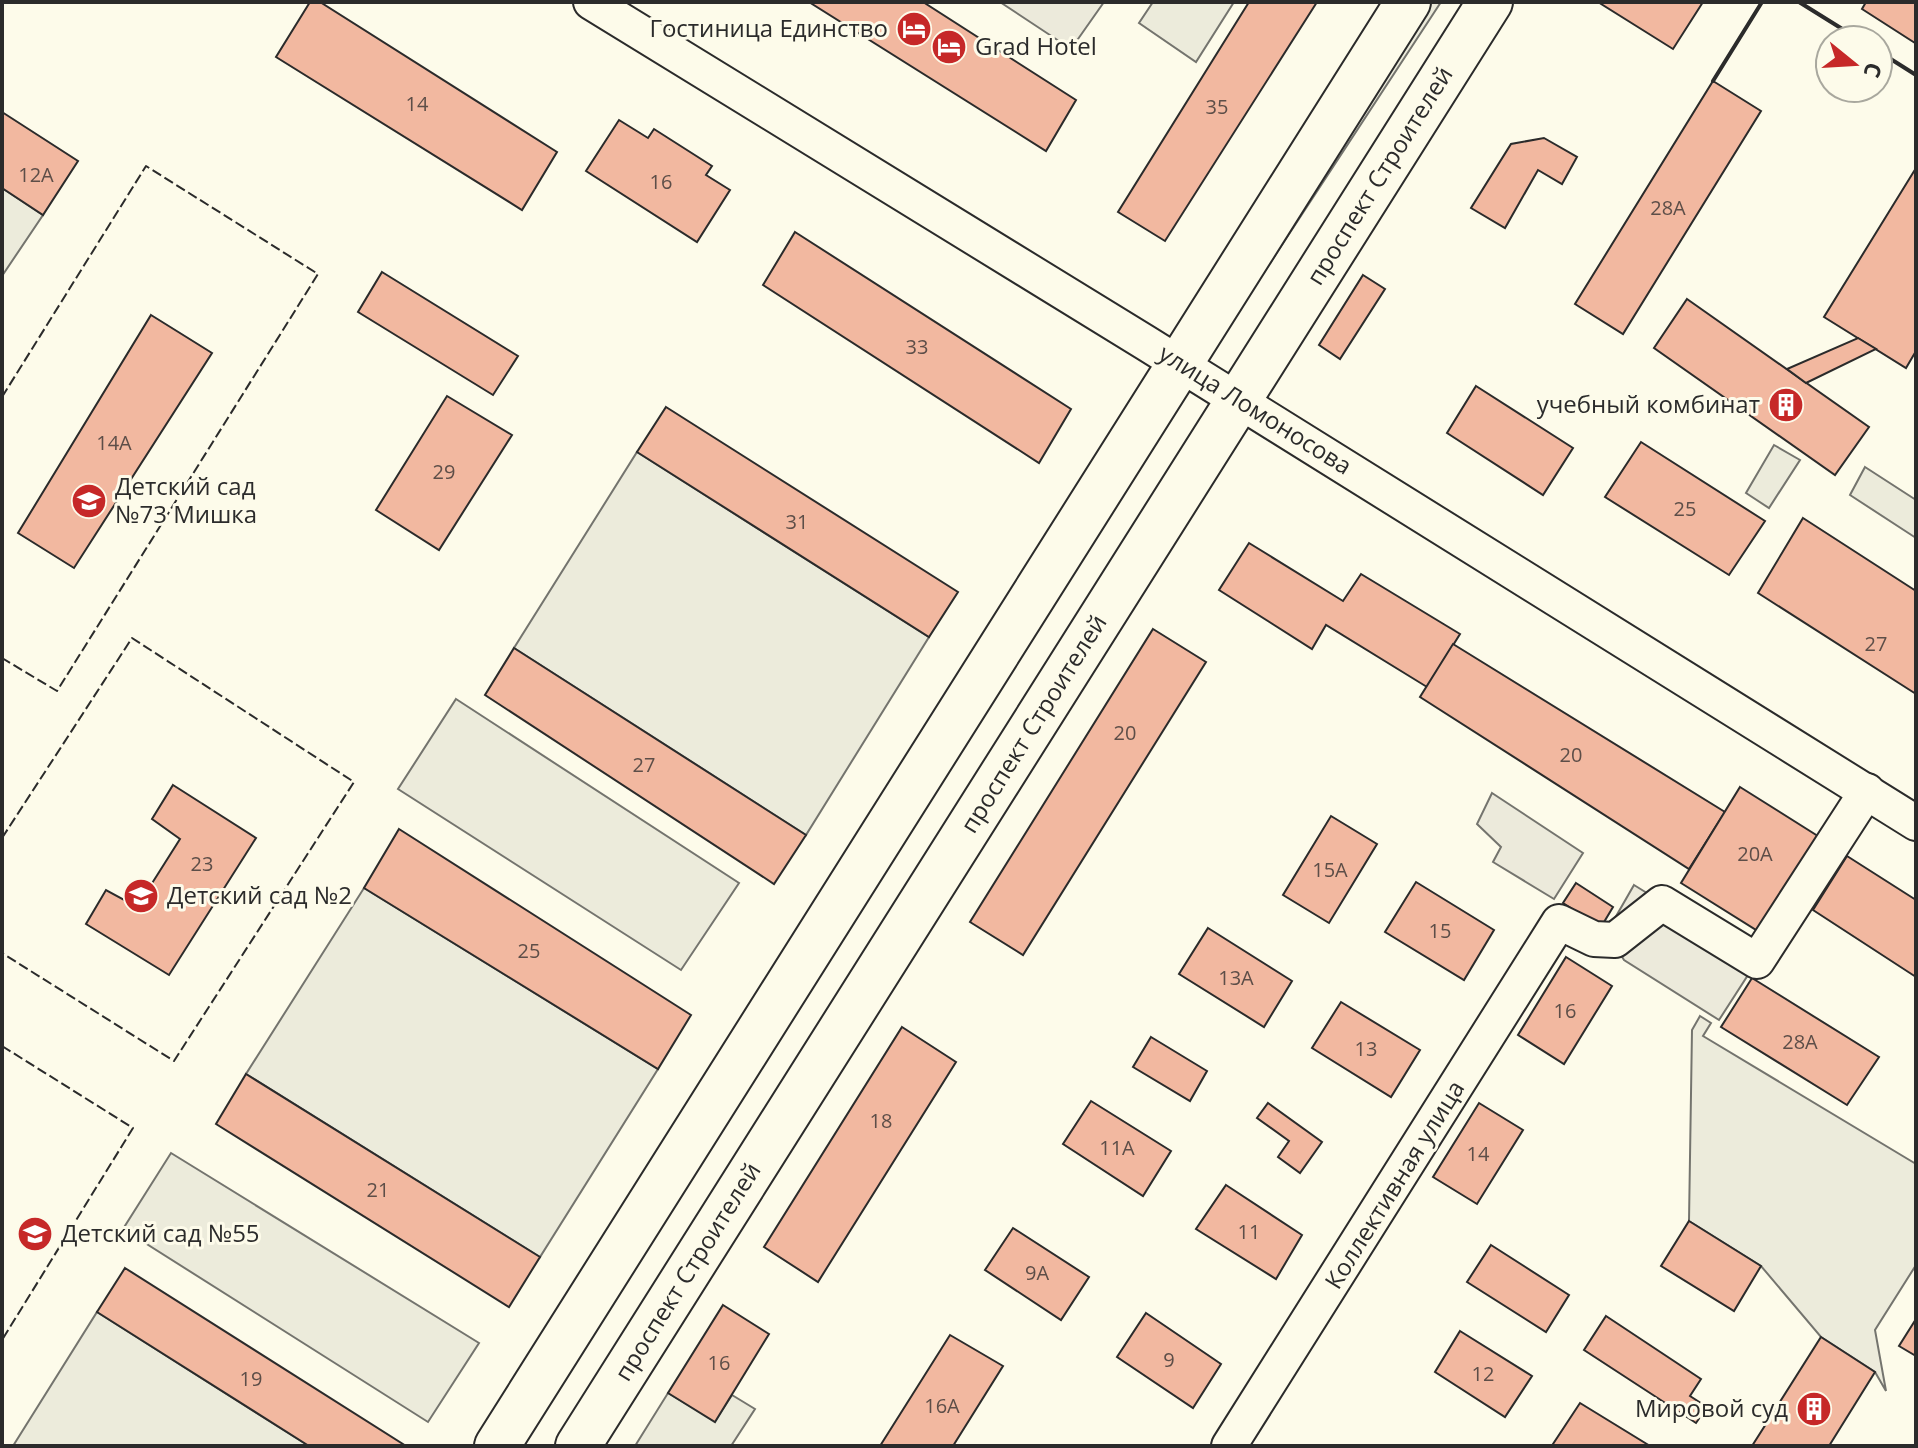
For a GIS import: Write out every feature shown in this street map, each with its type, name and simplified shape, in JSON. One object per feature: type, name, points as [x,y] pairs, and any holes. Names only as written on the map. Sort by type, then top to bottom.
[{"type":"main road","points":[[497,1446],[1408,2]]},
{"type":"main road","name":"проспект Строителей","points":[[578,1446],[1490,2]]},
{"type":"street","name":"улица Ломоносова","points":[[591,2],[1180,364],[1916,823]]},
{"type":"street","name":"Коллективная улица","points":[[1229,1446],[1559,922],[1594,939],[1615,940],[1662,903],[1757,961],[1867,791]]},
{"type":"shaded area","points":[[1000,2],[1104,2],[1071,49]]},
{"type":"shaded area","points":[[1153,2],[1234,2],[1196,62],[1139,23]]},
{"type":"shaded area","points":[[1415,2],[1441,2],[1217,344]]},
{"type":"shaded area","points":[[2,188],[43,215],[2,276]]},
{"type":"shaded area","points":[[1774,445],[1800,460],[1769,508],[1746,493]]},
{"type":"shaded area","points":[[637,452],[929,637],[806,835],[514,648]]},
{"type":"shaded area","points":[[1865,467],[1916,500],[1916,538],[1850,495]]},
{"type":"shaded area","points":[[456,699],[739,883],[681,970],[398,789]]},
{"type":"shaded area","points":[[1492,793],[1583,853],[1554,899],[1493,862],[1501,847],[1477,824]]},
{"type":"shaded area","points":[[1634,885],[1757,961],[1719,1020],[1624,960],[1607,932]]},
{"type":"shaded area","points":[[364,888],[658,1069],[540,1257],[246,1074]]},
{"type":"shaded area","points":[[1700,1016],[1711,1023],[1703,1036],[1916,1164],[1916,1265],[1875,1330],[1886,1391],[1875,1372],[1821,1337],[1761,1266],[1689,1221],[1692,1030]]},
{"type":"shaded area","points":[[171,1153],[479,1343],[428,1422],[123,1229]]},
{"type":"shaded area","points":[[97,1312],[309,1446],[13,1446]]},
{"type":"shaded area","points":[[668,1393],[715,1421],[732,1395],[755,1409],[731,1446],[635,1446]]},
{"type":"building","points":[[310,2],[320,2],[557,152],[522,210],[276,57]]},
{"type":"building","points":[[809,2],[923,2],[1076,100],[1046,151]]},
{"type":"building","points":[[1249,2],[1317,2],[1165,241],[1118,212]]},
{"type":"building","points":[[1598,2],[1703,2],[1673,49]]},
{"type":"building","points":[[1866,2],[1916,2],[1915,43],[1894,30],[1894,24],[1885,24],[1862,9]]},
{"type":"building","points":[[1713,81],[1761,111],[1623,334],[1575,304]]},
{"type":"building","points":[[2,112],[78,161],[43,215],[2,188]]},
{"type":"building","points":[[619,120],[648,138],[654,129],[712,166],[706,175],[730,190],[697,242],[586,171]]},
{"type":"building","points":[[1544,138],[1577,157],[1562,184],[1538,170],[1505,228],[1471,208],[1511,144]]},
{"type":"building","points":[[1916,168],[1916,351],[1906,368],[1824,317]]},
{"type":"building","points":[[795,232],[1071,409],[1039,463],[763,285]]},
{"type":"building","points":[[382,272],[518,356],[493,395],[358,312]]},
{"type":"building","points":[[1363,275],[1385,289],[1340,359],[1319,345]]},
{"type":"building","name":"учебный комбинат","points":[[1687,299],[1869,427],[1835,475],[1654,348]]},
{"type":"building","points":[[151,315],[212,353],[74,568],[18,533]]},
{"type":"building","points":[[1858,338],[1876,349],[1806,383],[1787,369]]},
{"type":"building","points":[[1476,386],[1573,448],[1543,495],[1447,433]]},
{"type":"building","points":[[447,396],[512,435],[439,550],[376,510]]},
{"type":"building","points":[[666,407],[958,592],[929,637],[637,452]]},
{"type":"building","points":[[1641,442],[1765,521],[1729,575],[1605,497]]},
{"type":"building","points":[[1803,518],[1916,591],[1916,694],[1758,593]]},
{"type":"building","points":[[1249,543],[1343,601],[1361,574],[1460,634],[1427,687],[1326,625],[1312,649],[1219,590]]},
{"type":"building","points":[[1153,629],[1206,662],[1023,955],[970,922]]},
{"type":"building","points":[[1453,644],[1725,812],[1689,869],[1420,697]]},
{"type":"building","points":[[514,648],[806,835],[774,884],[485,695]]},
{"type":"building","points":[[173,785],[256,838],[169,975],[86,924],[106,890],[137,907],[180,839],[152,819]]},
{"type":"building","points":[[1740,787],[1821,838],[1761,933],[1681,883]]},
{"type":"building","points":[[1331,816],[1377,844],[1329,923],[1283,895]]},
{"type":"building","points":[[399,829],[691,1015],[658,1069],[364,888]]},
{"type":"building","points":[[1847,856],[1916,900],[1916,977],[1813,910]]},
{"type":"building","points":[[1416,882],[1494,930],[1464,980],[1385,932]]},
{"type":"building","points":[[1576,883],[1613,907],[1601,927],[1563,903]]},
{"type":"building","points":[[1208,928],[1292,981],[1264,1027],[1179,974]]},
{"type":"building","points":[[1566,957],[1612,986],[1564,1064],[1518,1035]]},
{"type":"building","points":[[1752,978],[1879,1057],[1847,1105],[1721,1027]]},
{"type":"building","points":[[1341,1002],[1420,1050],[1391,1097],[1312,1048]]},
{"type":"building","points":[[902,1027],[956,1062],[818,1282],[764,1247]]},
{"type":"building","points":[[1151,1037],[1207,1071],[1190,1101],[1133,1067]]},
{"type":"building","points":[[246,1074],[540,1257],[509,1307],[216,1124]]},
{"type":"building","points":[[1091,1101],[1171,1151],[1143,1196],[1063,1144]]},
{"type":"building","points":[[1268,1103],[1322,1142],[1300,1173],[1278,1157],[1289,1141],[1257,1118]]},
{"type":"building","points":[[1479,1103],[1523,1130],[1477,1204],[1433,1177]]},
{"type":"building","points":[[1226,1185],[1302,1235],[1276,1279],[1196,1229]]},
{"type":"building","points":[[1689,1221],[1761,1266],[1734,1311],[1661,1266]]},
{"type":"building","points":[[1013,1228],[1089,1277],[1061,1320],[985,1270]]},
{"type":"building","points":[[1491,1245],[1569,1295],[1546,1332],[1467,1282]]},
{"type":"building","points":[[125,1268],[406,1446],[309,1446],[97,1312]]},
{"type":"building","points":[[723,1305],[769,1334],[715,1422],[668,1393]]},
{"type":"building","points":[[1146,1313],[1221,1364],[1193,1408],[1117,1357]]},
{"type":"building","points":[[1606,1316],[1701,1379],[1690,1396],[1707,1407],[1696,1423],[1584,1350]]},
{"type":"building","points":[[1916,1319],[1916,1356],[1899,1346]]},
{"type":"building","points":[[1460,1331],[1532,1376],[1505,1417],[1435,1372]]},
{"type":"building","points":[[950,1335],[1003,1366],[953,1446],[880,1446]]},
{"type":"building","name":"Мировой суд","points":[[1821,1337],[1875,1372],[1829,1446],[1752,1446]]},
{"type":"building","points":[[1580,1403],[1650,1446],[1556,1446],[1553,1444]]},
{"type":"fence","points":[[2,397],[146,166],[318,274],[57,691],[2,658]]},
{"type":"fence","points":[[2,838],[132,638],[354,782],[174,1061],[2,953]]},
{"type":"fence","points":[[2,1046],[133,1128],[2,1340]]},
{"type":"wall","points":[[1713,81],[1762,2]]},
{"type":"wall","points":[[1799,2],[1834,24]]},
{"type":"wall","points":[[1894,61],[1916,75]]},
{"type":"place","name":"Гостиница Единство","points":[[914,29]]},
{"type":"place","name":"Grad Hotel","points":[[949,47]]},
{"type":"place","name":"учебный комбинат","points":[[1786,405]]},
{"type":"place","name":"Детский сад №73 Мишка","points":[[89,501]]},
{"type":"place","name":"Детский сад №2","points":[[141,896]]},
{"type":"place","name":"Детский сад №55","points":[[35,1234]]},
{"type":"place","name":"Мировой суд","points":[[1814,1409]]}]
